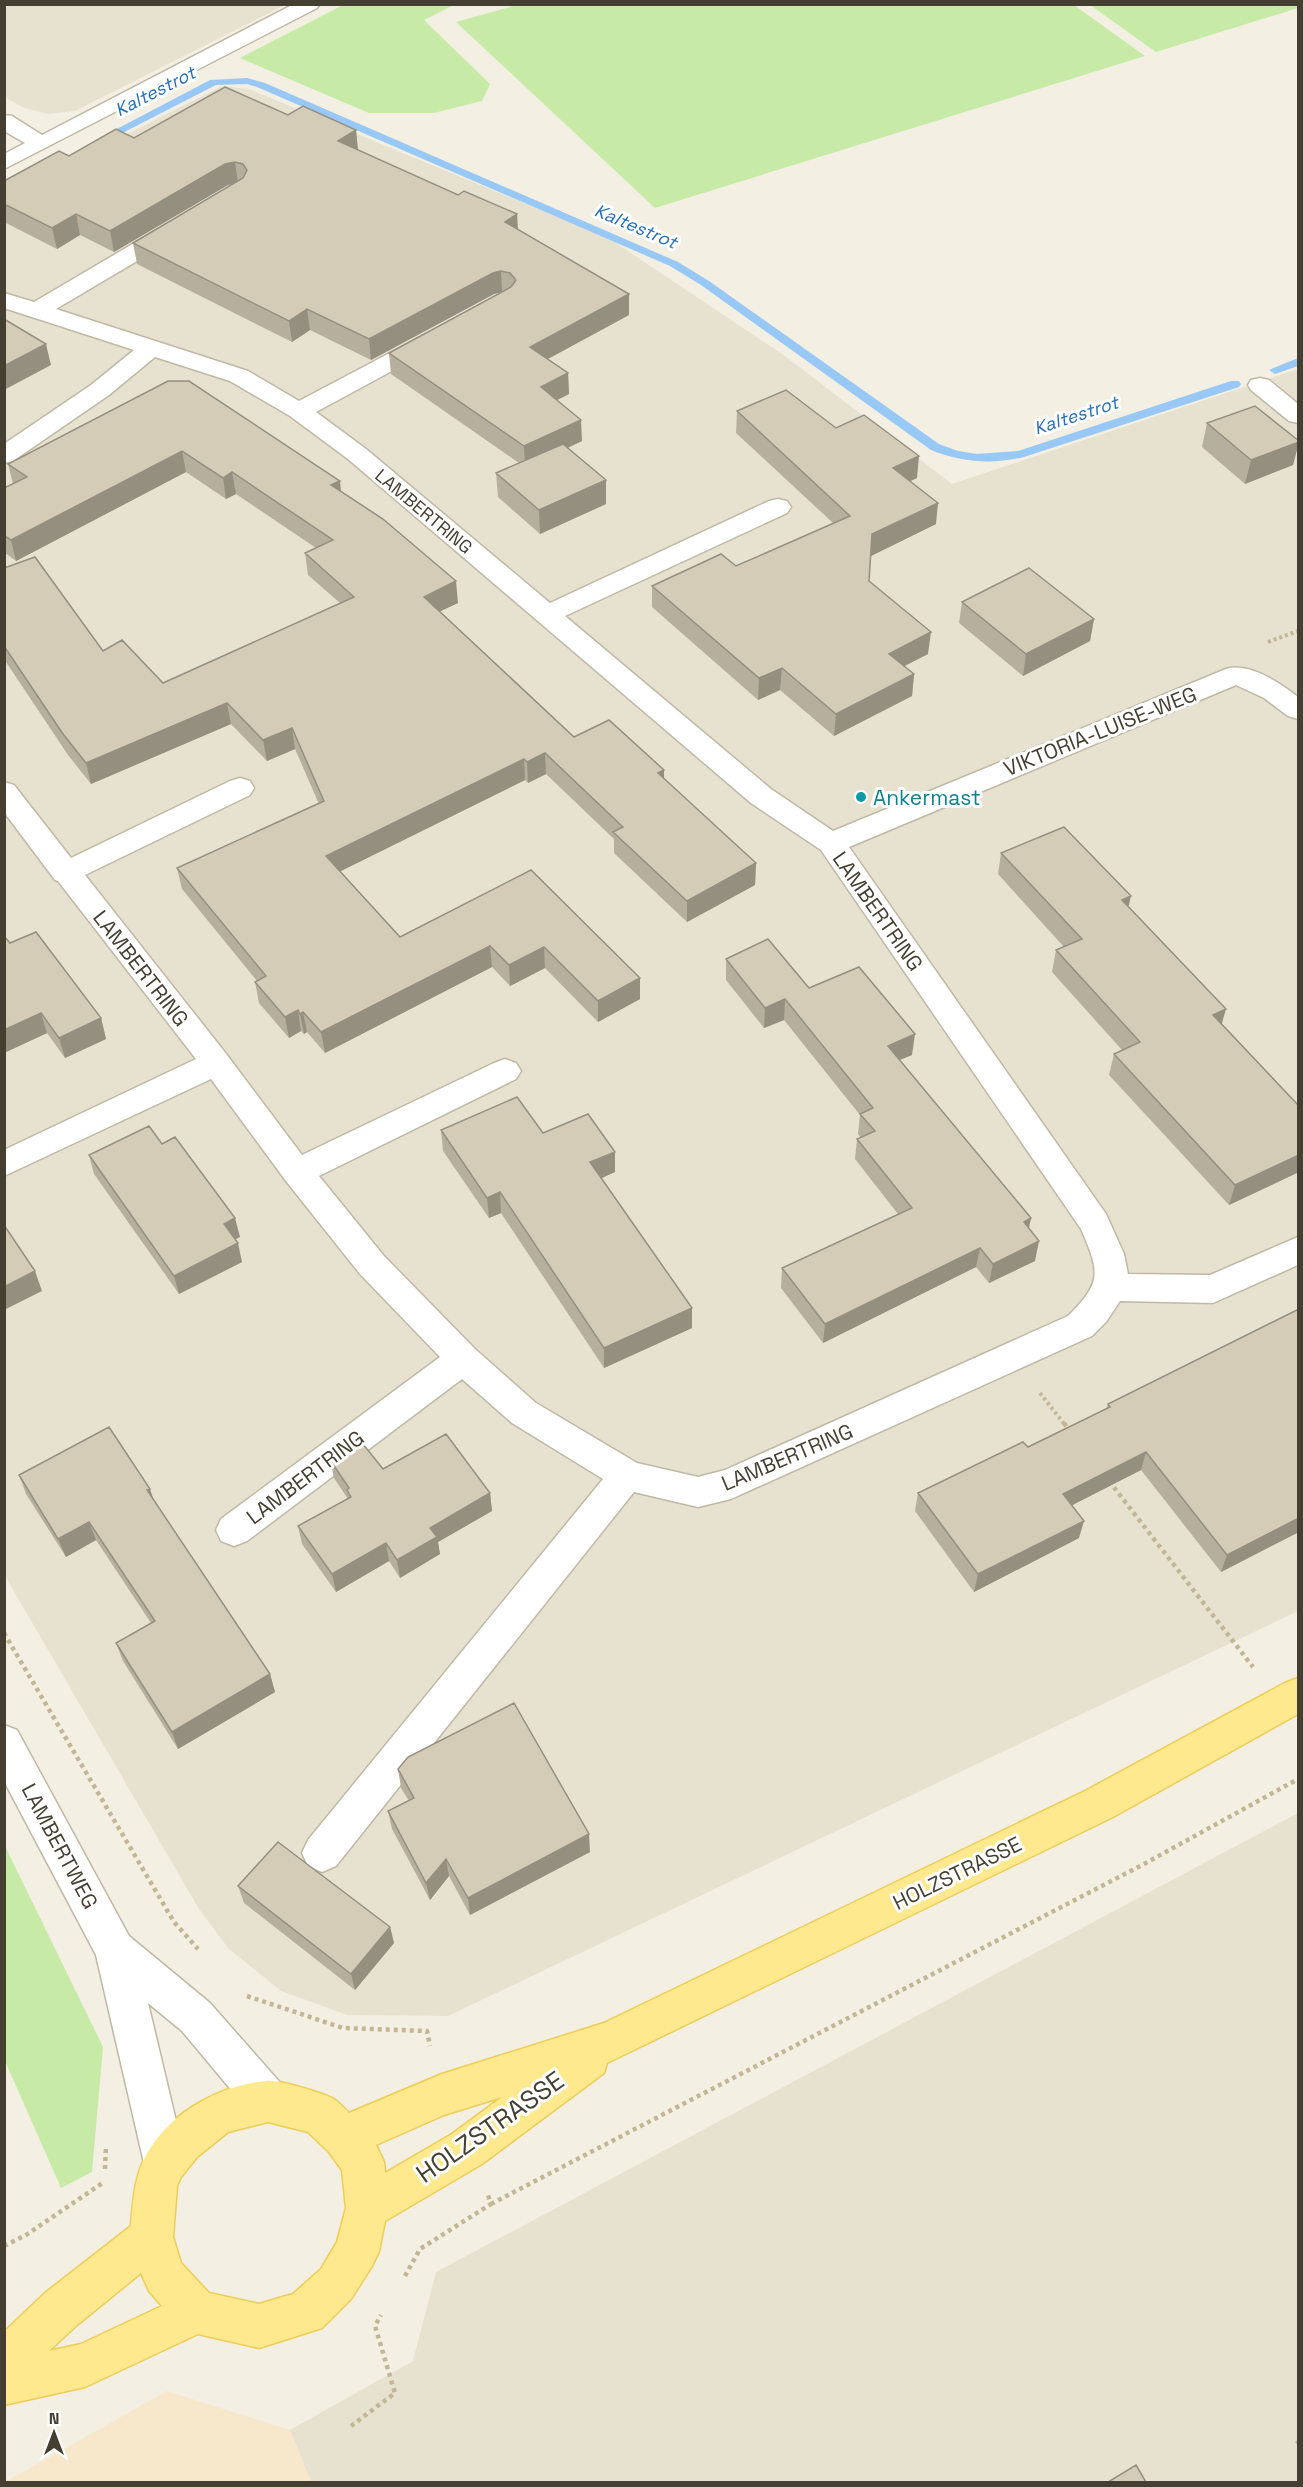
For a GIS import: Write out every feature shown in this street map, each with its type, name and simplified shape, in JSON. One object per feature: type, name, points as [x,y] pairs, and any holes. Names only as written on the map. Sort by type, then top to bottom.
[{"type":"main road","name":"HOLZSTRASSE","points":[[344,2137],[442,2095],[610,2042],[1099,1804],[1290,1699]]},
{"type":"main road","name":"HOLZSTRASSE","points":[[367,2208],[467,2149],[610,2042]]},
{"type":"main road","points":[[268,2101],[319,2114],[344,2137],[363,2162],[367,2208],[357,2251],[336,2284],[306,2312],[259,2326],[197,2312],[164,2276],[151,2238],[156,2186],[165,2163],[182,2142],[217,2114],[268,2101]]},
{"type":"main road","points":[[4,2363],[61,2309],[151,2238]]},
{"type":"main road","points":[[4,2383],[84,2366],[197,2312]]},
{"type":"street","points":[[4,163],[310,4]]},
{"type":"street","points":[[4,122],[40,143]]},
{"type":"street","points":[[38,310],[187,222]]},
{"type":"street","name":"LAMBERTRING","points":[[4,300],[239,376],[299,411],[357,454],[761,796],[831,843],[1094,1223],[1110,1258],[1111,1287],[1097,1310],[1080,1326],[730,1484],[698,1492],[627,1475],[524,1413],[463,1359],[372,1265],[297,1172],[216,1063],[65,873],[4,792]]},
{"type":"street","points":[[299,411],[452,329]]},
{"type":"street","points":[[4,456],[100,390],[152,347]]},
{"type":"street","points":[[1260,385],[1299,416]]},
{"type":"street","points":[[546,615],[778,507]]},
{"type":"street","name":"VIKTORIA-LUISE-WEG","points":[[831,843],[1236,675],[1274,692],[1299,710]]},
{"type":"street","points":[[65,873],[240,788]]},
{"type":"street","points":[[4,1164],[216,1063]]},
{"type":"street","points":[[297,1172],[505,1071]]},
{"type":"street","points":[[1111,1287],[1213,1289],[1299,1250]]},
{"type":"street","name":"LAMBERTRING","points":[[234,1530],[463,1359]]},
{"type":"street","points":[[322,1853],[627,1475]]},
{"type":"street","name":"LAMBERTWEG","points":[[4,1742],[115,1950],[165,2163]]},
{"type":"street","name":"LAMBERTWEG","points":[[115,1950],[196,2017],[268,2101]]},
{"type":"path","points":[[1012,1357],[1071,1432]]},
{"type":"path","points":[[1107,1479],[1290,1699]]},
{"type":"path","points":[[4,1633],[174,1922],[205,1957]]},
{"type":"path","points":[[491,2204],[1144,1864],[1299,1779]]},
{"type":"path","points":[[4,2246],[26,2235]]},
{"type":"shaded area","points":[[5,4],[285,5],[75,111],[48,114],[24,108],[5,97]]},
{"type":"shaded area","points":[[222,86],[249,89],[610,239],[785,356],[952,484],[1298,369],[1298,1611],[448,2016],[347,2015],[281,1991],[228,1948],[199,1909],[5,1576],[4,196]]},
{"type":"shaded area","points":[[1298,1813],[1298,2482],[311,2482],[290,2430],[413,2361],[436,2272]]},
{"type":"shaded area","points":[[167,2391],[290,2430],[311,2482],[5,2482]]},
{"type":"green space","points":[[521,4],[1074,5],[1145,56],[655,208],[456,22]]},
{"type":"green space","points":[[1298,4],[1298,8],[1156,52],[1090,5]]},
{"type":"green space","points":[[343,5],[454,5],[424,20],[490,84],[482,101],[434,113],[369,113],[240,58]]},
{"type":"green space","points":[[5,1846],[103,2047],[92,2172],[61,2188],[5,2061]]},
{"type":"building","points":[[225,87],[288,115],[303,106],[356,130],[338,141],[458,195],[464,191],[517,214],[505,222],[629,294],[530,347],[568,373],[541,387],[581,420],[524,446],[389,353],[511,287],[516,280],[510,273],[501,271],[493,273],[369,339],[307,309],[289,321],[133,243],[243,178],[247,170],[243,164],[235,162],[225,164],[110,231],[76,214],[52,228],[4,204],[4,181],[59,151],[69,156],[116,129],[134,138]]},
{"type":"building","points":[[4,319],[46,344],[4,366]]},
{"type":"building","points":[[168,381],[189,381],[340,481],[331,485],[383,519],[456,581],[424,597],[574,737],[609,720],[664,770],[658,773],[756,863],[687,901],[613,832],[623,827],[545,753],[527,762],[524,759],[326,856],[400,937],[531,870],[640,978],[598,1001],[544,947],[509,965],[490,946],[321,1032],[303,1012],[300,1014],[298,1010],[285,1017],[255,982],[266,976],[177,868],[324,801],[292,728],[263,740],[227,703],[86,763],[63,734],[4,646],[4,568],[35,557],[103,651],[122,640],[163,683],[354,597],[305,553],[333,540],[232,472],[223,478],[182,451],[11,540],[4,535],[4,488],[27,477],[8,464]]},
{"type":"building","points":[[786,390],[836,428],[864,415],[919,456],[893,468],[938,503],[872,534],[869,581],[931,632],[889,654],[914,674],[836,714],[782,668],[759,678],[652,586],[721,554],[736,566],[850,516],[737,411]]},
{"type":"building","points":[[1255,406],[1299,442],[1251,460],[1207,423]]},
{"type":"building","points":[[563,444],[606,480],[539,510],[496,473]]},
{"type":"building","points":[[1029,568],[1094,619],[1026,654],[962,602]]},
{"type":"building","points":[[1064,827],[1131,896],[1122,900],[1226,1009],[1213,1015],[1299,1106],[1299,1155],[1235,1185],[1114,1054],[1140,1042],[1056,950],[1082,939],[1001,853]]},
{"type":"building","points":[[36,932],[101,1018],[59,1038],[41,1013],[4,1030],[4,936],[10,943]]},
{"type":"building","points":[[768,939],[809,988],[859,967],[915,1034],[888,1046],[1031,1218],[1024,1222],[1039,1241],[993,1264],[980,1248],[825,1324],[782,1268],[912,1208],[857,1139],[875,1131],[860,1114],[873,1108],[785,999],[765,1008],[726,959]]},
{"type":"building","points":[[517,1097],[543,1133],[588,1114],[615,1152],[590,1162],[692,1308],[604,1348],[500,1192],[487,1198],[441,1130]]},
{"type":"building","points":[[149,1126],[162,1144],[175,1137],[235,1218],[224,1224],[238,1243],[174,1276],[89,1155]]},
{"type":"building","points":[[4,1225],[35,1271],[4,1287]]},
{"type":"building","points":[[1299,1309],[1299,1518],[1227,1555],[1146,1452],[1063,1494],[1084,1521],[978,1574],[918,1493],[1023,1442],[1028,1447],[1110,1407],[1108,1404]]},
{"type":"building","points":[[109,1427],[150,1489],[147,1490],[270,1674],[172,1732],[116,1643],[155,1621],[89,1522],[58,1539],[19,1475]]},
{"type":"building","points":[[446,1434],[490,1493],[430,1528],[437,1537],[397,1560],[386,1543],[332,1574],[298,1526],[351,1497],[347,1490],[349,1488],[330,1460],[359,1439],[383,1469]]},
{"type":"building","points":[[514,1703],[589,1834],[468,1898],[446,1859],[426,1883],[388,1811],[414,1798],[398,1769],[408,1757]]},
{"type":"building","points":[[278,1842],[390,1927],[351,1974],[238,1886]]},
{"type":"building","points":[[1136,2465],[1146,2482],[1108,2482]]},
{"type":"waterway","name":"Kaltestrot","points":[[99,141],[214,82],[247,81],[261,85],[674,264],[705,283],[935,447],[966,457],[987,458],[1020,454],[1235,384]]},
{"type":"waterway","name":"Kaltestrot","points":[[1275,370],[1298,362]]},
{"type":"place","name":"Ankermast","points":[[861,797]]}]
